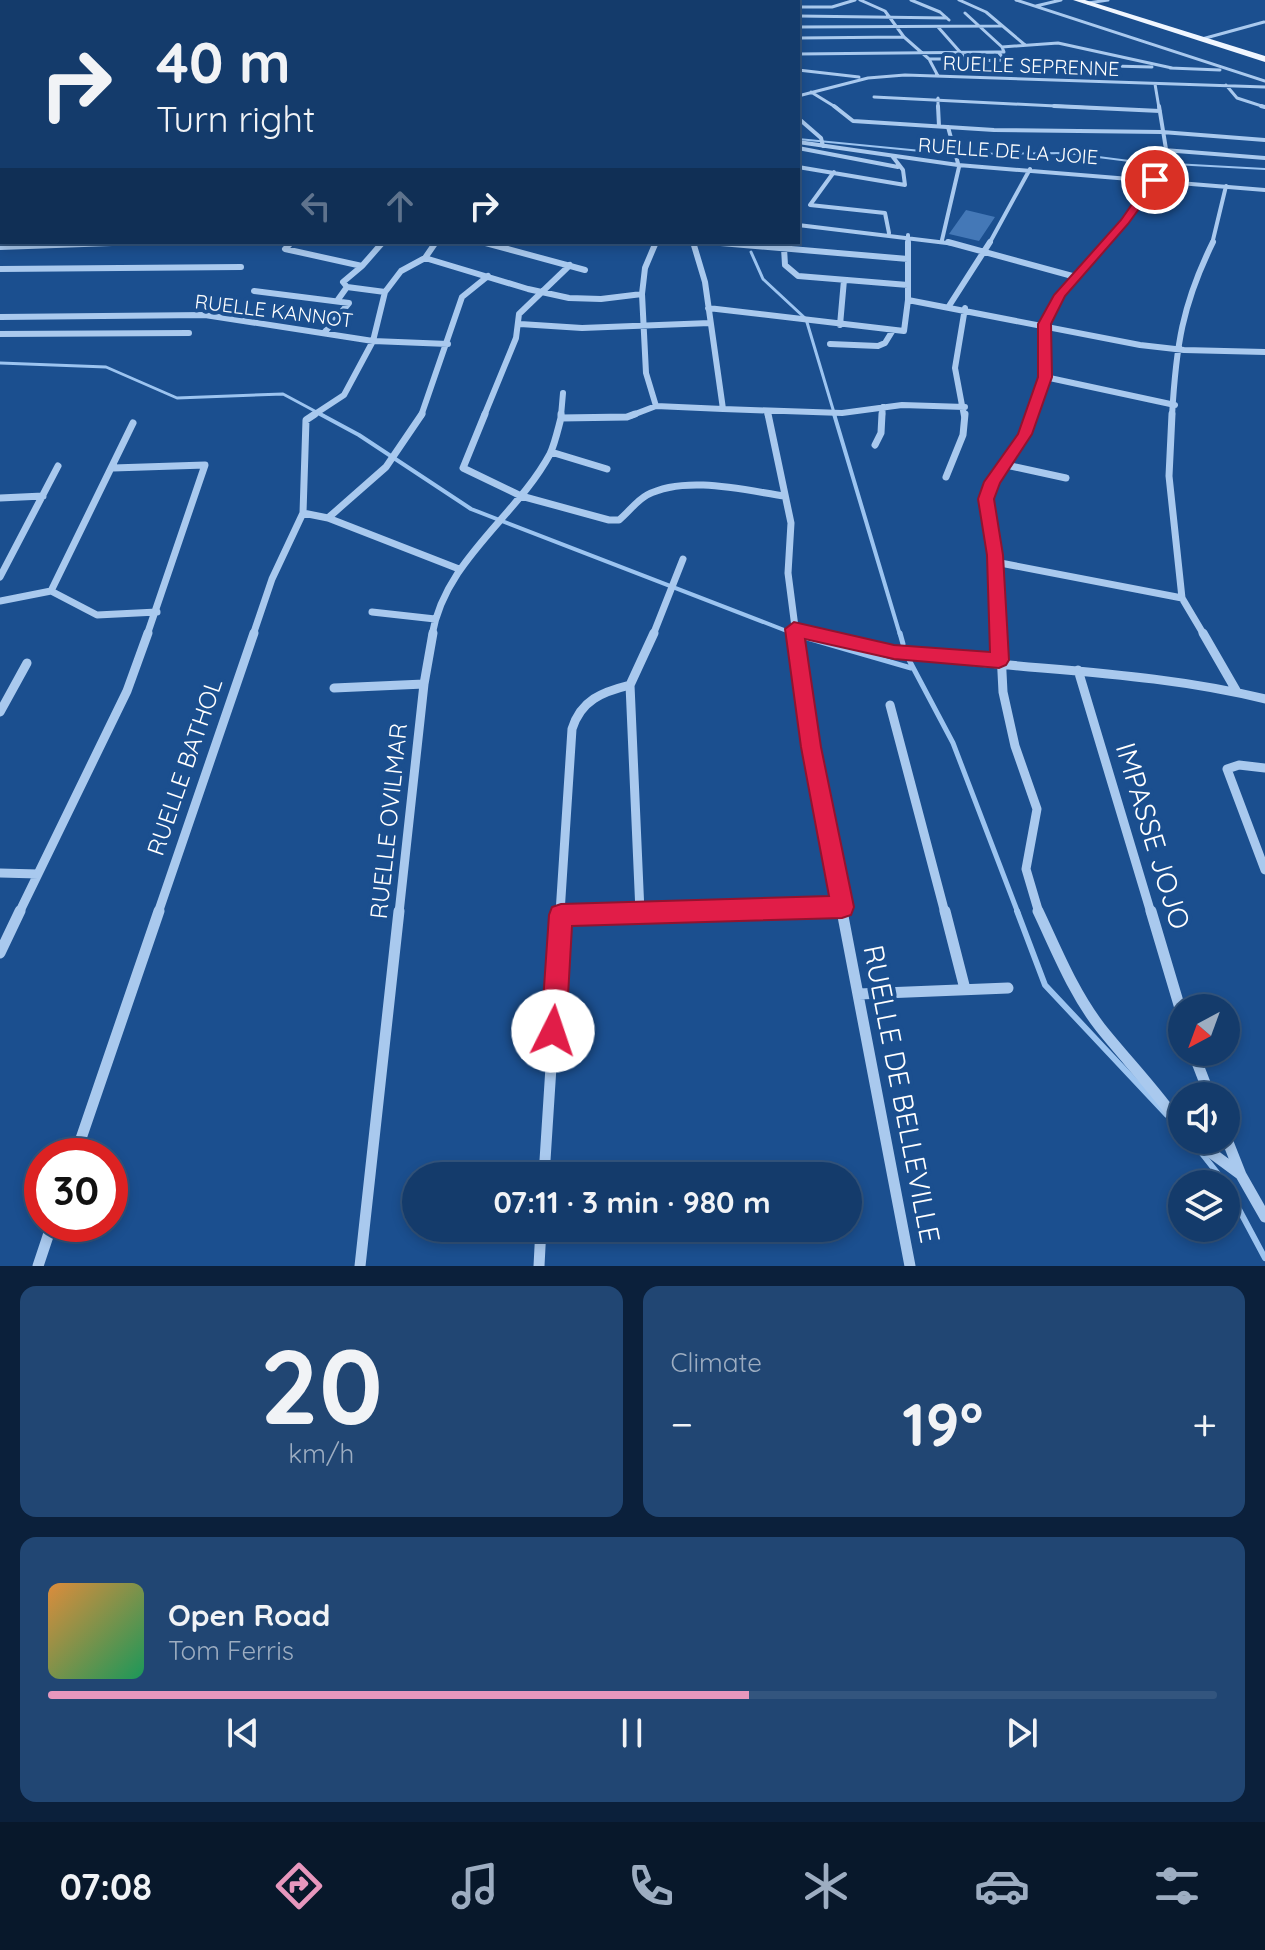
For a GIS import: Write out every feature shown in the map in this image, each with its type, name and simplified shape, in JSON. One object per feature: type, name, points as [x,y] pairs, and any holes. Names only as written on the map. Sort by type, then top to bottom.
[{"type":"main road","points":[[1077,0],[1265,59]]},
{"type":"street","points":[[192,0],[228,0]]},
{"type":"street","points":[[822,0],[833,5]]},
{"type":"street","points":[[800,7],[858,0],[885,11],[904,37],[929,59],[938,76]]},
{"type":"street","points":[[911,0],[940,12],[956,27]]},
{"type":"street","points":[[959,0],[986,12],[1026,46]]},
{"type":"street","points":[[1016,0],[1265,84]]},
{"type":"street","points":[[1035,7],[1061,0]]},
{"type":"street","points":[[1088,3],[1108,0]]},
{"type":"street","points":[[800,54],[1004,52],[965,13]]},
{"type":"street","points":[[800,16],[947,18]]},
{"type":"street","points":[[1202,39],[1264,22]]},
{"type":"street","points":[[800,27],[1001,26]]},
{"type":"street","points":[[823,27],[830,39]]},
{"type":"street","points":[[938,27],[966,59]]},
{"type":"street","points":[[800,38],[904,37]]},
{"type":"street","points":[[1002,47],[1058,43],[1172,68]]},
{"type":"street","points":[[929,59],[1005,60],[998,52]]},
{"type":"street","points":[[1073,65],[1230,70]]},
{"type":"street","points":[[800,70],[868,78]]},
{"type":"street","name":"RUELLE SEPRENNE","points":[[800,95],[868,78],[938,76],[1155,84],[1265,84]]},
{"type":"street","points":[[1155,84],[1171,180]]},
{"type":"street","points":[[1226,85],[1237,98],[1265,107]]},
{"type":"street","points":[[810,92],[827,100],[853,121],[1265,138]]},
{"type":"street","points":[[874,97],[1160,111]]},
{"type":"street","points":[[938,98],[939,126]]},
{"type":"street","points":[[800,120],[823,142]]},
{"type":"street","points":[[942,240],[956,190],[958,165],[948,127]]},
{"type":"street","points":[[1259,130],[1265,138]]},
{"type":"street","name":"RUELLE DE LA JOIE","points":[[800,145],[823,142],[893,157],[958,165],[1265,190]]},
{"type":"street","points":[[800,145],[898,167],[903,170],[905,185],[800,167]]},
{"type":"street","points":[[1164,150],[1265,158]]},
{"type":"street","points":[[893,157],[898,167]]},
{"type":"street","points":[[949,306],[985,251],[1030,169]]},
{"type":"street","points":[[810,205],[834,172]]},
{"type":"street","points":[[1155,180],[1125,222],[1060,295],[1045,324],[1045,377],[1025,434],[992,482],[986,499],[995,562],[999,660],[1015,746],[1037,809],[1026,869],[1035,904],[1074,989],[1100,1027],[1168,1107]]},
{"type":"street","points":[[1226,186],[1214,239],[1195,278],[1181,321],[1176,349],[1169,476],[1182,598],[1237,692]]},
{"type":"street","points":[[800,204],[885,213],[889,233]]},
{"type":"street","points":[[800,225],[942,240],[1076,277]]},
{"type":"street","points":[[708,308],[840,325],[905,329],[908,235]]},
{"type":"street","points":[[0,247],[84,244]]},
{"type":"street","points":[[290,244],[285,249],[362,266]]},
{"type":"street","points":[[381,244],[343,282],[347,287],[385,292]]},
{"type":"street","points":[[373,341],[385,292],[401,271],[425,258],[435,244]]},
{"type":"street","points":[[490,244],[585,270]]},
{"type":"street","points":[[655,244],[645,268],[642,294],[646,373],[656,406]]},
{"type":"street","points":[[693,244],[708,308],[716,386],[723,409]]},
{"type":"street","points":[[754,244],[908,259]]},
{"type":"street","points":[[784,248],[782,262],[792,274],[908,285]]},
{"type":"street","points":[[425,258],[583,300],[642,294]]},
{"type":"street","points":[[570,265],[519,314],[520,324],[463,468],[521,496],[619,520],[645,495],[656,491],[702,487],[784,496]]},
{"type":"street","points":[[0,269],[241,267]]},
{"type":"street","points":[[328,518],[386,467],[424,411],[462,297],[488,276]]},
{"type":"street","points":[[840,325],[844,280]]},
{"type":"street","points":[[337,301],[347,287]]},
{"type":"street","points":[[254,291],[349,303],[324,333]]},
{"type":"street","points":[[908,300],[1176,349],[1264,349]]},
{"type":"street","points":[[946,477],[963,435],[965,407],[955,368],[965,308]]},
{"type":"street","name":"RUELLE KANNOT","points":[[0,317],[205,315],[373,341],[448,344]]},
{"type":"street","points":[[520,324],[644,327],[710,323]]},
{"type":"street","points":[[830,344],[878,346],[885,343],[893,330]]},
{"type":"street","points":[[0,334],[189,333]]},
{"type":"street","name":"RUELLE BATHOL","points":[[81,1138],[272,579],[303,513],[306,420],[344,395],[373,341]]},
{"type":"street","points":[[1045,377],[1175,405]]},
{"type":"street","name":"RUELLE OVILMAR","points":[[360,1266],[424,684],[435,619],[459,569],[521,496],[551,452],[561,418],[563,393]]},
{"type":"street","points":[[561,418],[627,417],[656,406],[842,413],[883,407],[965,407]]},
{"type":"street","points":[[875,445],[881,433],[883,407]]},
{"type":"street","name":"RUELLE DE BELLEVILLE","points":[[767,411],[791,523],[788,573],[811,747],[910,1266]]},
{"type":"street","points":[[51,591],[133,423]]},
{"type":"street","points":[[551,452],[607,469]]},
{"type":"street","points":[[0,953],[127,691],[205,472],[205,465],[113,468]]},
{"type":"street","points":[[1006,465],[1066,478]]},
{"type":"street","points":[[0,577],[58,466]]},
{"type":"street","points":[[0,498],[43,496]]},
{"type":"street","points":[[303,513],[328,518],[459,569]]},
{"type":"street","points":[[640,912],[630,685],[669,601],[683,559]]},
{"type":"street","points":[[995,562],[1182,598]]},
{"type":"street","points":[[0,601],[51,591],[97,615],[157,612]]},
{"type":"street","points":[[372,612],[435,619]]},
{"type":"street","points":[[795,633],[894,652],[1078,670],[1237,692],[1265,699]]},
{"type":"street","points":[[0,712],[27,663]]},
{"type":"street","name":"IMPASSE JOJO","points":[[1078,670],[1176,994]]},
{"type":"street","points":[[334,688],[424,684]]},
{"type":"street","points":[[545,1162],[575,717],[590,698],[630,685]]},
{"type":"street","points":[[890,705],[965,989]]},
{"type":"street","points":[[1265,768],[1239,765],[1227,769],[1265,870]]},
{"type":"street","points":[[0,873],[38,874]]},
{"type":"street","points":[[561,915],[842,907]]},
{"type":"street","points":[[859,994],[1008,988]]},
{"type":"street","points":[[1213,1154],[1241,1175]]},
{"type":"street","points":[[1233,1154],[1265,1217]]},
{"type":"street","points":[[38,1266],[46,1242]]},
{"type":"street","points":[[539,1266],[540,1242]]},
{"type":"building","points":[[966,210],[995,217],[979,241],[949,234]]},
{"type":"waterway","points":[[800,139],[952,154]]},
{"type":"waterway","points":[[957,154],[1067,153],[1137,162],[1265,169]]},
{"type":"waterway","points":[[751,252],[763,279],[806,319],[835,416]]},
{"type":"waterway","points":[[0,363],[106,367],[177,398],[283,394],[324,416]]},
{"type":"waterway","points":[[320,414],[359,435],[471,509],[797,635]]},
{"type":"waterway","points":[[834,414],[900,635]]},
{"type":"waterway","points":[[790,633],[911,668]]},
{"type":"waterway","points":[[900,633],[903,644]]},
{"type":"waterway","points":[[908,658],[953,743],[1018,913]]},
{"type":"waterway","points":[[1017,911],[1045,985],[1167,1115]]},
{"type":"waterway","points":[[1202,1154],[1215,1170]]},
{"type":"waterway","points":[[1240,1211],[1265,1258]]},
{"type":"route","points":[[553,1031],[561,915],[842,907],[811,747],[794,629],[894,652],[999,660],[995,555],[986,499],[992,482],[1025,434],[1045,377],[1045,324],[1060,295],[1125,222],[1155,180]]}]
